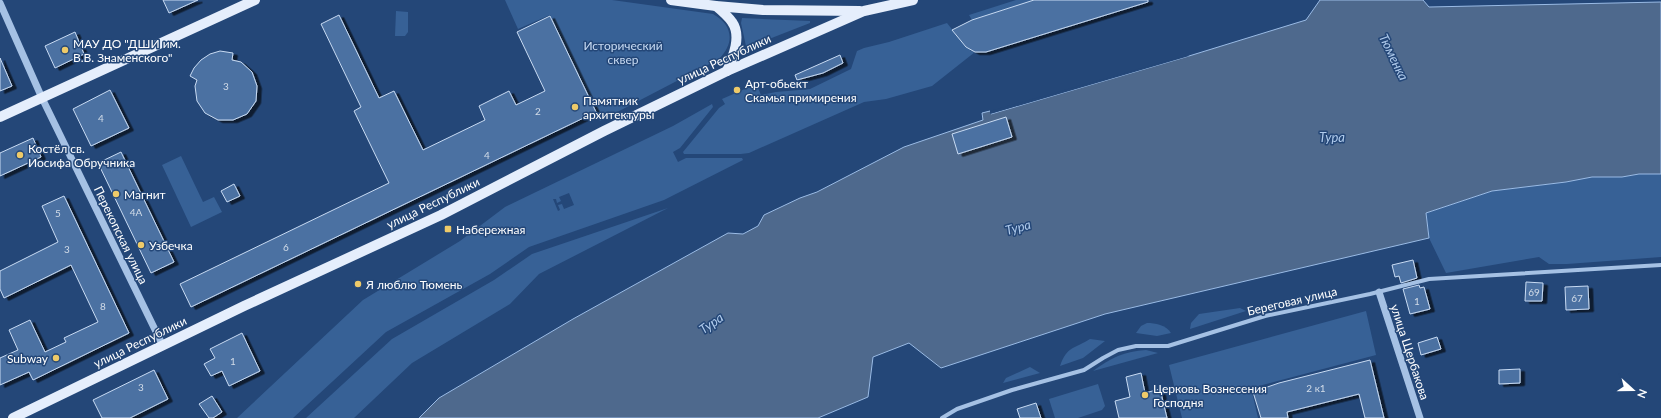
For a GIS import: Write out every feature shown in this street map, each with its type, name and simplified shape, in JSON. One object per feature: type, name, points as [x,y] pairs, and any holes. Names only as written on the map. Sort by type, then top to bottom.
[{"type":"main road","points":[[0,118],[255,0]]},
{"type":"main road","points":[[671,0],[763,10],[864,11],[914,0]]},
{"type":"main road","points":[[716,6],[733,23],[736,35],[736,46],[727,71]]},
{"type":"main road","name":"улица Республики","points":[[13,418],[244,306],[442,215],[604,131],[727,71],[864,11]]},
{"type":"street","name":"Перекопская улица","points":[[0,3],[42,98],[163,346]]},
{"type":"street","name":"Береговая улица","points":[[942,418],[957,409],[1012,390],[1084,370],[1118,350],[1136,346],[1168,346],[1265,316],[1380,292],[1429,279],[1661,265]]},
{"type":"street","name":"улица Щербакова","points":[[1380,292],[1420,418]]},
{"type":"green space","name":"Исторический сквер","points":[[505,0],[612,0],[713,14],[725,23],[728,29],[730,35],[728,47],[719,59],[600,121],[550,15],[518,29]]},
{"type":"green space","points":[[1016,0],[1034,0],[972,20],[969,15]]},
{"type":"green space","points":[[396,11],[408,12],[408,32],[405,36],[395,36]]},
{"type":"green space","points":[[742,18],[810,21],[810,23],[751,46],[746,46],[741,23]]},
{"type":"green space","points":[[947,23],[966,47],[975,52],[932,86],[886,99],[864,102],[749,153],[684,154],[683,152],[719,108],[725,104],[722,99],[747,88],[758,88],[761,95],[810,89],[851,69],[857,51]]},
{"type":"green space","points":[[712,104],[713,107],[680,148],[673,152],[678,162],[686,158],[742,158],[743,160],[664,200],[529,247],[490,274],[386,332],[293,418],[237,418],[363,300],[460,241],[505,207],[673,126]],"holes":[[[569,193],[574,205],[564,209],[562,204],[558,205],[560,210],[558,211],[553,199],[556,199],[557,203],[561,201],[559,197]]]},
{"type":"green space","points":[[181,156],[203,202],[214,197],[222,212],[191,227],[162,165]]},
{"type":"green space","points":[[1639,174],[1661,174],[1661,257],[1549,264],[1539,257],[1446,273],[1429,238],[1426,213],[1492,191],[1566,182],[1592,177],[1622,177]]},
{"type":"green space","points":[[668,208],[539,274],[510,304],[412,363],[354,418],[306,418],[392,339],[494,280],[532,254]]},
{"type":"green space","points":[[1240,308],[1246,311],[1190,329],[1191,323],[1199,314]]},
{"type":"green space","points":[[1366,311],[1376,355],[1251,388],[1258,418],[1182,418],[1169,365]]},
{"type":"green space","points":[[1147,323],[1163,326],[1171,333],[1157,336],[1136,333],[1141,326]]},
{"type":"green space","points":[[1090,339],[1105,341],[1083,358],[1060,366],[1068,351]]},
{"type":"green space","points":[[1146,350],[1158,353],[1093,371],[1118,356]]},
{"type":"green space","points":[[1030,367],[1040,373],[1003,383],[1006,378]]},
{"type":"green space","points":[[1098,384],[1105,406],[1102,410],[1078,418],[1055,418],[1049,399]]},
{"type":"water","name":"Тура","points":[[1320,0],[1423,0],[1429,7],[1661,2],[1661,174],[1639,174],[1622,177],[1592,177],[1566,182],[1492,191],[1426,213],[1429,238],[1105,314],[941,368],[909,343],[873,357],[868,397],[818,418],[419,418],[439,398],[573,319],[728,233],[743,234],[758,226],[764,215],[800,198],[817,192],[904,147],[983,120],[982,113],[990,111],[991,114],[1306,20]]},
{"type":"pier","points":[[1188,55],[1189,56],[990,114],[990,111]]},
{"type":"building","points":[[163,0],[198,0],[169,13]]},
{"type":"building","points":[[1034,0],[1148,0],[1148,2],[986,52],[975,52],[966,47],[952,30],[972,20]]},
{"type":"building","points":[[339,15],[379,98],[394,91],[423,150],[485,120],[479,106],[509,91],[516,105],[545,91],[517,32],[550,16],[596,112],[191,307],[180,284],[389,183],[354,111],[361,107],[321,24]]},
{"type":"building","name":"МАУ ДО \"ДШИ им. В.В. Знаменского\"","points":[[75,32],[84,54],[55,68],[45,46]]},
{"type":"building","points":[[220,51],[233,53],[232,60],[241,62],[252,72],[257,86],[256,101],[247,114],[233,120],[218,120],[205,113],[197,101],[195,86],[197,80],[190,76],[194,68],[201,60],[210,54]]},
{"type":"building","points":[[840,55],[843,63],[823,73],[797,80],[795,75]]},
{"type":"building","points":[[0,58],[12,86],[0,91]]},
{"type":"building","points":[[110,90],[129,128],[91,146],[73,109]]},
{"type":"building","points":[[1006,117],[1012,137],[958,154],[952,134]]},
{"type":"building","name":"Костёл св. Иосифа Обручника","points":[[33,138],[41,157],[0,176],[0,153]]},
{"type":"building","points":[[121,152],[174,262],[151,273],[98,163]]},
{"type":"building","points":[[234,184],[240,196],[227,202],[221,191]]},
{"type":"building","points":[[64,196],[129,333],[33,380],[29,372],[0,385],[0,358],[18,350],[9,330],[30,320],[45,352],[66,342],[64,338],[98,322],[71,265],[4,298],[0,289],[0,271],[58,242],[42,206]]},
{"type":"building","points":[[1413,260],[1417,278],[1401,283],[1399,276],[1395,277],[1392,265]]},
{"type":"building","points":[[1526,282],[1543,283],[1542,301],[1525,301]]},
{"type":"building","points":[[1419,285],[1420,288],[1424,287],[1430,309],[1410,314],[1403,289]]},
{"type":"building","points":[[1588,286],[1589,309],[1566,310],[1565,287]]},
{"type":"building","points":[[242,333],[260,371],[229,386],[222,371],[211,376],[204,364],[215,358],[210,349]]},
{"type":"building","points":[[1437,337],[1441,349],[1421,355],[1418,343]]},
{"type":"building","points":[[1370,360],[1384,418],[1365,418],[1359,394],[1287,412],[1288,418],[1261,418],[1253,392],[1279,383]]},
{"type":"building","points":[[1520,369],[1520,383],[1499,384],[1499,370]]},
{"type":"building","points":[[154,370],[168,399],[130,418],[102,418],[93,400]]},
{"type":"building","name":"Церковь Вознесения Господня","points":[[1141,373],[1145,393],[1160,389],[1167,418],[1119,418],[1115,401],[1130,397],[1126,377]]},
{"type":"building","points":[[212,396],[222,412],[213,418],[209,418],[199,404]]},
{"type":"building","points":[[1036,403],[1041,418],[1020,418],[1017,409]]},
{"type":"place","name":"МАУ ДО \"ДШИ им. В.В. Знаменского\"","points":[[65,50]]},
{"type":"place","name":"Арт-обьект Скамья примирения","points":[[737,90]]},
{"type":"place","name":"Памятник архитектуры","points":[[575,107]]},
{"type":"place","name":"Костёл св. Иосифа Обручника","points":[[20,155]]},
{"type":"place","name":"Магнит","points":[[116,194]]},
{"type":"place","name":"Набережная","points":[[448,229]]},
{"type":"place","name":"Узбечка","points":[[141,245]]},
{"type":"place","name":"Я люблю Тюмень","points":[[358,284]]},
{"type":"place","name":"Subway","points":[[56,358]]},
{"type":"place","name":"Церковь Вознесения Господня","points":[[1145,395]]},
{"type":"water label","name":"Тюменка","points":[[1394,57]]}]
